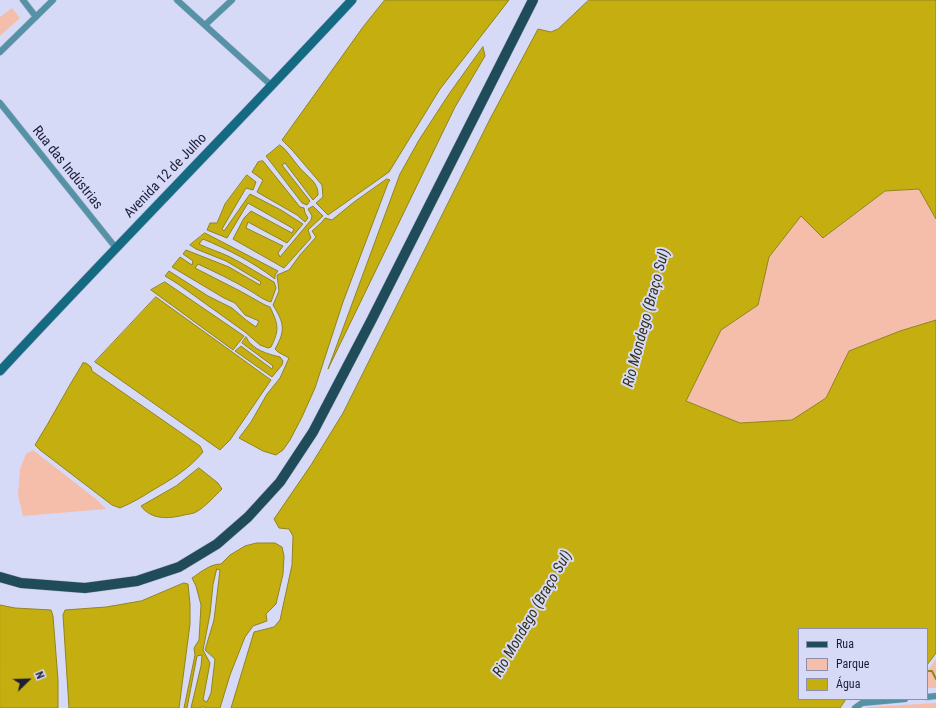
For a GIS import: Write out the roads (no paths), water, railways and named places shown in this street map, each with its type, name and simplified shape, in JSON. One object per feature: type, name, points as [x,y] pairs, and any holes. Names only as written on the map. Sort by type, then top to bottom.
[{"type":"main road","name":"Avenida 12 de Julho","points":[[0,372],[352,0]]},
{"type":"main road","points":[[0,577],[21,583],[85,588],[137,581],[179,567],[218,544],[248,517],[280,482],[314,432],[533,0]]},
{"type":"street","points":[[23,0],[36,17]]},
{"type":"street","points":[[0,52],[53,0]]},
{"type":"street","points":[[177,0],[272,86]]},
{"type":"street","points":[[204,25],[232,0]]},
{"type":"street","name":"Rua das Indústrias","points":[[0,103],[116,248]]},
{"type":"street","points":[[855,708],[862,703],[895,700]]},
{"type":"water","points":[[385,0],[509,0],[440,89],[389,172],[328,215],[316,203],[323,197],[322,185],[282,140],[363,27]]},
{"type":"water","name":"Rio Mondego (Braço Sul)","points":[[589,0],[936,0],[936,219],[919,189],[885,191],[823,238],[801,216],[769,257],[758,305],[721,330],[686,401],[740,423],[792,420],[826,398],[849,351],[900,331],[936,320],[936,653],[928,664],[928,628],[798,628],[798,700],[845,700],[840,708],[231,708],[254,632],[274,627],[280,620],[292,565],[293,536],[289,529],[279,528],[274,519],[311,465],[343,413],[490,119],[538,29],[551,32],[558,29]]},
{"type":"water","points":[[483,47],[485,56],[455,107],[328,369],[400,174],[419,140],[449,94]]},
{"type":"water","points":[[280,145],[312,180],[318,190],[318,195],[313,200],[285,163],[282,165],[310,201],[307,205],[302,203],[266,156]]},
{"type":"water","points":[[263,161],[300,207],[304,208],[308,218],[305,222],[297,215],[257,192],[263,180],[252,172],[258,162]]},
{"type":"water","points":[[247,175],[256,182],[253,190],[246,188],[222,229],[224,231],[250,194],[281,210],[303,224],[287,243],[248,222],[246,228],[283,246],[278,253],[280,257],[311,220],[312,216],[308,209],[313,206],[323,216],[308,230],[311,238],[284,268],[233,239],[244,218],[251,211],[292,233],[294,229],[248,203],[227,238],[207,230],[210,223],[217,223],[225,204]]},
{"type":"water","points":[[387,179],[390,180],[343,302],[315,388],[302,417],[283,450],[276,455],[263,451],[239,438],[251,422],[267,394],[280,378],[289,358],[275,349],[281,337],[282,331],[280,317],[273,305],[279,291],[277,275],[289,270],[316,237],[312,231],[325,218],[332,220],[354,202]]},
{"type":"water","points":[[205,233],[278,271],[275,275],[275,279],[240,257],[203,239],[199,244],[242,263],[274,282],[276,288],[271,302],[230,279],[198,264],[195,268],[270,307],[277,327],[276,336],[271,347],[268,348],[260,345],[245,332],[165,276],[169,271],[208,296],[232,308],[256,327],[259,321],[245,315],[235,303],[172,267],[180,257],[192,265],[193,261],[183,254],[186,250],[229,267],[260,285],[261,282],[226,261],[196,249],[190,245]]},
{"type":"water","points":[[165,282],[244,336],[233,350],[151,290]]},
{"type":"water","points":[[156,297],[271,380],[230,440],[220,450],[95,362]]},
{"type":"water","points":[[246,337],[256,348],[280,357],[283,361],[282,365],[272,377],[235,351],[241,346],[272,369],[273,366],[242,343]]},
{"type":"water","points":[[83,363],[86,363],[91,367],[92,371],[200,446],[203,452],[192,464],[173,478],[137,500],[120,508],[112,505],[35,445]]},
{"type":"water","points":[[199,468],[218,483],[222,489],[199,510],[193,513],[166,518],[150,514],[141,506],[176,486]]},
{"type":"water","points":[[257,543],[275,543],[282,547],[284,556],[283,574],[276,604],[266,614],[267,621],[253,626],[245,637],[230,675],[220,708],[191,708],[201,666],[202,655],[197,656],[187,708],[184,708],[195,655],[194,648],[199,640],[201,605],[196,586],[192,578],[209,567],[221,564],[230,555],[245,546]],"holes":[[[217,569],[220,570],[214,620],[205,650],[215,659],[211,693],[207,702],[203,700],[210,663],[203,650],[210,614],[213,585]]]},
{"type":"water","points":[[184,583],[188,584],[190,624],[179,708],[69,708],[63,615],[65,610],[106,607],[141,601]]},
{"type":"water","points":[[0,605],[15,608],[51,610],[53,616],[58,680],[58,708],[0,708]]},
{"type":"waterway","points":[[928,671],[932,671],[936,679]]}]
